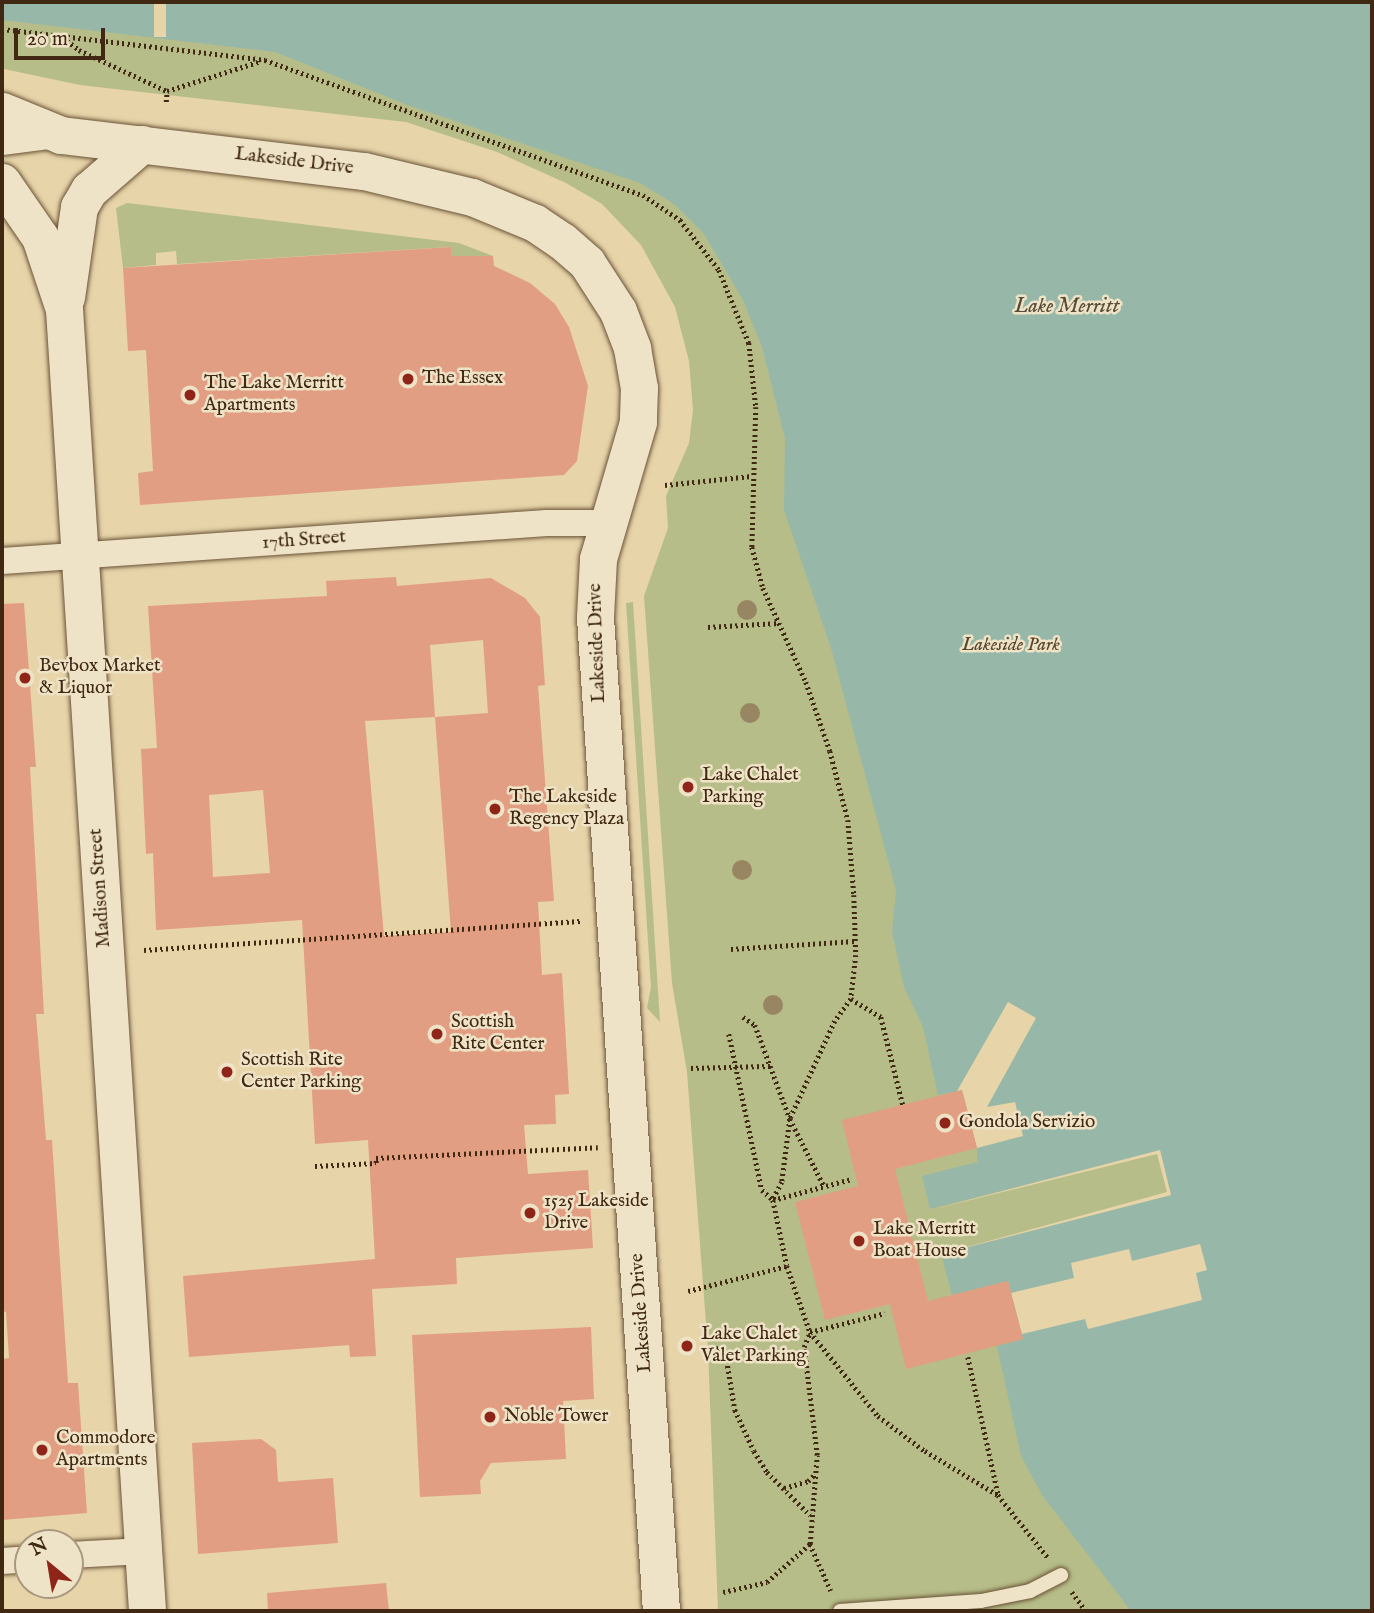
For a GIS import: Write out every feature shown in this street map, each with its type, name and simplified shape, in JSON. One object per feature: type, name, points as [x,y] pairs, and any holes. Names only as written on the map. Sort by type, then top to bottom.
[{"type":"street","name":"Lakeside Drive","points":[[2,111],[61,135],[398,177],[505,209],[562,241],[587,263],[618,311],[632,348],[639,388],[630,453],[606,523],[595,585],[596,630],[661,1611]]},
{"type":"street","points":[[2,142],[61,135]]},
{"type":"street","points":[[64,309],[79,207],[89,190],[142,144]]},
{"type":"street","name":"Madison Street","points":[[2,182],[40,237],[64,309],[148,1611]]},
{"type":"street","name":"17th Street","points":[[2,561],[547,523],[606,523]]},
{"type":"street","points":[[84,1555],[144,1551]]},
{"type":"lane","points":[[838,1606],[981,1601],[1030,1591],[1061,1575]]},
{"type":"path","points":[[2,29],[265,60],[643,195],[680,220],[719,270],[749,343],[756,407],[752,547],[763,589],[814,705],[848,820],[855,941],[851,999],[835,1021],[790,1119],[782,1182],[774,1200],[787,1266],[810,1332],[878,1416],[925,1451],[998,1495],[1061,1575]]},
{"type":"path","points":[[57,34],[79,50],[167,91],[265,60]]},
{"type":"path","points":[[166,102],[167,91]]},
{"type":"path","points":[[664,485],[752,476]]},
{"type":"path","points":[[708,627],[779,623]]},
{"type":"path","points":[[144,950],[580,921]]},
{"type":"path","points":[[731,949],[855,941]]},
{"type":"path","points":[[851,999],[881,1017],[902,1105]]},
{"type":"path","points":[[743,1017],[755,1025],[790,1119],[824,1186]]},
{"type":"path","points":[[729,1034],[762,1190],[774,1200]]},
{"type":"path","points":[[691,1068],[770,1066]]},
{"type":"path","points":[[315,1166],[376,1163],[376,1158],[598,1147]]},
{"type":"path","points":[[774,1200],[852,1179]]},
{"type":"path","points":[[688,1291],[787,1266]]},
{"type":"path","points":[[810,1332],[885,1313]]},
{"type":"path","points":[[810,1332],[803,1347],[815,1412],[816,1472],[810,1544],[838,1606]]},
{"type":"path","points":[[712,1349],[720,1348],[726,1355],[735,1410],[744,1433],[768,1472],[811,1516]]},
{"type":"path","points":[[968,1357],[998,1495]]},
{"type":"path","points":[[783,1488],[808,1481],[816,1472]]},
{"type":"path","points":[[723,1592],[767,1582],[810,1544]]},
{"type":"green space","name":"Lake Merritt","points":[[2,2],[1372,2],[1372,1611],[718,1611],[708,1350],[687,1072],[672,983],[644,596],[668,528],[666,496],[689,443],[693,410],[689,361],[675,307],[641,245],[602,204],[566,183],[497,152],[406,122],[80,85],[4,69]]},
{"type":"green space","points":[[127,203],[459,243],[493,256],[451,256],[450,247],[177,264],[176,251],[156,253],[156,265],[123,268],[116,208]]},
{"type":"green space","points":[[633,602],[660,1022],[647,1008],[651,987],[626,603]]},
{"type":"water","name":"Lake Merritt","points":[[2,2],[1372,2],[1372,1611],[1131,1611],[1042,1495],[1021,1456],[997,1346],[1023,1339],[1008,1281],[952,1295],[941,1254],[1171,1195],[1160,1151],[930,1209],[922,1176],[977,1162],[977,1147],[962,1090],[938,1095],[923,1027],[904,987],[892,932],[896,890],[831,648],[784,510],[785,439],[762,347],[743,300],[704,234],[674,204],[640,183],[410,106],[275,52],[2,20]]},
{"type":"pier","points":[[154,2],[166,2],[166,37],[154,37]]},
{"type":"pier","points":[[1008,1002],[1036,1018],[987,1107],[1015,1102],[1023,1136],[977,1148],[962,1090],[957,1091]]},
{"type":"pier","points":[[1160,1150],[1171,1195],[941,1254],[1167,1192],[1157,1154],[930,1210]]},
{"type":"pier","points":[[1200,1244],[1207,1270],[1196,1273],[1202,1300],[1088,1329],[1085,1319],[1022,1334],[1011,1293],[1074,1278],[1071,1263],[1129,1249],[1132,1261]]},
{"type":"building","name":"The Essex","points":[[451,247],[451,256],[493,256],[494,266],[530,283],[555,304],[569,327],[588,386],[577,461],[564,475],[140,505],[138,473],[153,471],[146,350],[128,351],[123,268]]},
{"type":"building","points":[[396,577],[397,586],[491,578],[525,598],[540,617],[545,685],[538,686],[554,901],[538,902],[542,975],[562,973],[569,1094],[555,1095],[556,1124],[524,1125],[528,1174],[588,1170],[593,1248],[456,1258],[457,1284],[372,1289],[376,1356],[350,1357],[349,1345],[189,1357],[183,1276],[375,1259],[368,1140],[315,1144],[302,920],[156,930],[153,853],[146,854],[141,749],[157,748],[148,606],[327,596],[326,581]],"holes":[[[483,640],[488,713],[435,717],[430,645]],[[435,717],[451,932],[384,936],[365,721]],[[263,790],[270,873],[213,877],[209,795]]]},
{"type":"building","points":[[24,603],[36,767],[30,767],[44,1014],[36,1014],[46,1140],[52,1140],[68,1383],[78,1383],[87,1513],[2,1520],[2,1359],[9,1358],[6,1312],[2,1311],[2,604]]},
{"type":"building","name":"Lake Merritt Boat House","points":[[962,1090],[977,1148],[895,1169],[928,1301],[1008,1281],[1023,1339],[906,1369],[890,1304],[825,1320],[795,1202],[858,1186],[842,1120]]},
{"type":"building","name":"Noble Tower","points":[[591,1327],[594,1399],[563,1401],[566,1459],[491,1463],[480,1481],[481,1494],[420,1497],[412,1335]]},
{"type":"building","points":[[261,1439],[276,1450],[278,1482],[333,1478],[338,1543],[198,1554],[192,1443]]},
{"type":"building","points":[[386,1583],[389,1611],[268,1611],[267,1593]]},
{"type":"place","name":"The Essex","points":[[408,379]]},
{"type":"place","name":"The Lake Merritt Apartments","points":[[190,395]]},
{"type":"place","name":"Bevbox Market & Liquor","points":[[25,678]]},
{"type":"place","name":"Lake Chalet Parking","points":[[688,787]]},
{"type":"place","name":"The Lakeside Regency Plaza","points":[[495,809]]},
{"type":"place","name":"Scottish Rite Center","points":[[437,1034]]},
{"type":"place","name":"Scottish Rite Center Parking","points":[[227,1072]]},
{"type":"place","name":"Gondola Servizio","points":[[945,1123]]},
{"type":"place","name":"1525 Lakeside Drive","points":[[530,1213]]},
{"type":"place","name":"Lake Merritt Boat House","points":[[859,1241]]},
{"type":"place","name":"Lake Chalet Valet Parking","points":[[687,1346]]},
{"type":"place","name":"Noble Tower","points":[[490,1417]]},
{"type":"place","name":"Commodore Apartments","points":[[42,1450]]},
{"type":"park label","name":"Lakeside Park","points":[[1011,646]]}]
